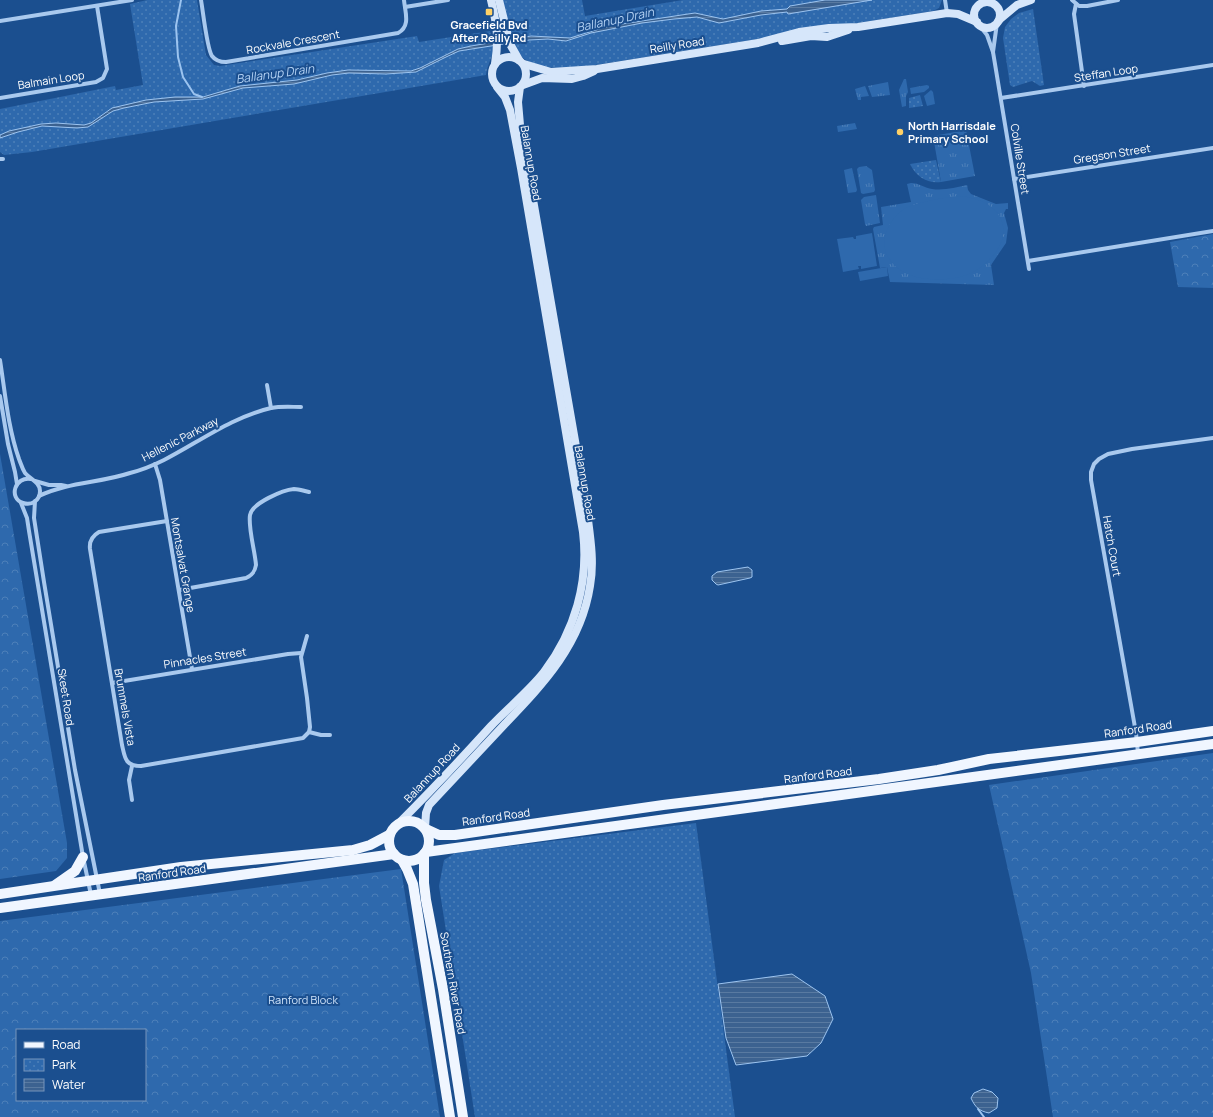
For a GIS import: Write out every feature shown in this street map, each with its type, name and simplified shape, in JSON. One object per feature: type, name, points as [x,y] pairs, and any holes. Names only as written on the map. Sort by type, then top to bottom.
[{"type":"main road","name":"Ranford Road","points":[[425,829],[439,835],[454,835],[663,805],[879,780],[938,770],[989,759],[1137,742],[1213,730]]},
{"type":"main road","name":"Ranford Road","points":[[425,853],[1213,744]]},
{"type":"main road","points":[[402,860],[413,861],[419,858],[425,853],[429,840],[425,829],[420,824],[412,821],[399,823],[394,826],[389,835],[389,845],[394,854],[402,860],[407,868],[413,884],[450,1117]]},
{"type":"main road","name":"Ranford Road","points":[[0,894],[181,868],[353,850],[370,845],[389,835]]},
{"type":"main road","name":"Southern River Road","points":[[425,853],[424,883],[426,900],[443,989],[463,1117]]},
{"type":"main road","name":"Ranford Road","points":[[0,908],[394,854]]},
{"type":"main road","points":[[53,886],[75,871],[83,857]]},
{"type":"street","points":[[0,21],[132,0]]},
{"type":"street","name":"Rockvale Crescent","points":[[201,0],[210,51],[215,59],[220,62],[396,34],[402,31],[406,24],[404,0]]},
{"type":"street","points":[[405,7],[448,0]]},
{"type":"street","points":[[490,0],[498,37],[495,64],[492,71],[493,81],[497,86],[505,91],[511,92],[522,86],[526,79],[526,74],[521,62],[510,44],[499,0]]},
{"type":"street","points":[[945,0],[947,13]]},
{"type":"street","points":[[1017,4],[991,27],[987,28],[978,23],[975,13],[978,6],[986,2],[1017,4],[1028,0]]},
{"type":"street","points":[[1072,0],[1079,6],[1087,6],[1118,0]]},
{"type":"street","points":[[993,3],[999,10],[1000,14],[998,22]]},
{"type":"street","points":[[1076,4],[1074,14],[1084,86]]},
{"type":"street","name":"Balmain Loop","points":[[0,98],[96,82],[103,78],[107,69],[97,6]]},
{"type":"street","name":"Reilly Road","points":[[958,14],[978,6]]},
{"type":"street","name":"Reilly Road","points":[[521,62],[551,72],[597,69],[761,42],[774,42],[811,36],[827,37],[858,27],[947,13],[958,14],[978,23]]},
{"type":"street","name":"Colville Street","points":[[993,52],[998,22]]},
{"type":"street","name":"Colville Street","points":[[978,23],[987,35],[993,52],[1029,269]]},
{"type":"street","points":[[495,64],[501,58],[506,57],[511,57],[521,62]]},
{"type":"street","name":"Steffan Loop","points":[[1001,98],[1213,65]]},
{"type":"street","name":"Reilly Road","points":[[522,86],[542,78],[572,79],[583,76],[597,69]]},
{"type":"street","name":"Balannup Road","points":[[425,829],[426,813],[429,805],[544,682],[564,656],[572,642],[587,602],[590,584],[592,549],[521,168],[510,110],[505,97],[497,86]]},
{"type":"street","name":"Balannup Road","points":[[399,823],[506,709],[538,678],[562,645],[575,614],[582,588],[584,570],[584,539],[580,489],[520,125],[518,102],[522,86]]},
{"type":"street","name":"Gregson Street","points":[[1014,179],[1213,148]]},
{"type":"street","points":[[1028,261],[1213,231]]},
{"type":"street","points":[[0,360],[15,450],[22,467],[40,488],[39,496],[35,501],[29,504],[21,503],[16,496],[16,472],[8,444],[0,396]]},
{"type":"street","points":[[267,385],[271,408]]},
{"type":"street","name":"Hellenic Parkway","points":[[39,496],[66,486],[117,477],[155,464],[245,416],[271,408],[285,406],[301,408]]},
{"type":"street","name":"Hatch Court","points":[[1138,754],[1091,472],[1094,464],[1099,459],[1118,451],[1213,438]]},
{"type":"street","name":"Montsalvat Grange","points":[[155,464],[160,480],[192,669]]},
{"type":"street","points":[[17,484],[23,480],[33,480]]},
{"type":"street","name":"Hellenic Parkway","points":[[33,480],[49,485],[61,484],[66,486]]},
{"type":"street","points":[[179,590],[250,576],[256,569],[250,521],[251,511],[276,494],[293,489],[309,492]]},
{"type":"street","name":"Skeet Road","points":[[35,501],[34,518],[96,895]]},
{"type":"street","name":"Skeet Road","points":[[21,503],[27,518],[83,857],[93,880],[96,895]]},
{"type":"street","name":"Brummels Vista","points":[[132,766],[125,757],[90,549],[90,541],[92,537],[99,532],[167,521]]},
{"type":"street","points":[[132,800],[129,780],[132,766],[141,766],[303,738],[309,732],[310,723],[301,657],[307,636]]},
{"type":"street","name":"Pinnacles Street","points":[[112,683],[192,669],[301,653]]},
{"type":"street","points":[[309,732],[321,736],[330,735]]},
{"type":"green space","points":[[147,0],[197,0],[206,55],[214,65],[220,66],[417,36],[419,42],[490,31],[493,52],[486,75],[32,152],[4,155],[0,152],[0,109],[115,86],[116,90],[143,85],[130,4]]},
{"type":"green space","points":[[502,0],[582,0],[585,16],[683,0],[942,0],[939,8],[933,11],[589,66],[559,68],[539,66],[522,57],[515,50]]},
{"type":"green space","points":[[1033,9],[1044,85],[1040,86],[1032,81],[1013,87],[1010,85],[1003,38],[1005,27],[1011,19],[1019,13]]},
{"type":"green space","points":[[904,79],[906,79],[908,92],[906,96],[906,106],[902,107],[899,90]]},
{"type":"green space","points":[[888,82],[890,95],[872,97],[868,86]]},
{"type":"green space","points":[[927,85],[929,88],[924,92],[911,94],[910,88]]},
{"type":"green space","points":[[865,86],[869,96],[861,97],[861,100],[858,100],[855,89]]},
{"type":"green space","points":[[931,90],[933,92],[935,104],[927,106],[924,96]]},
{"type":"green space","points":[[920,95],[923,106],[909,108],[909,98]]},
{"type":"green space","points":[[855,123],[857,129],[838,132],[837,126]]},
{"type":"green space","points":[[966,130],[975,176],[941,182],[933,136]]},
{"type":"green space","points":[[936,160],[941,182],[932,182],[923,179],[916,173],[910,164]]},
{"type":"green space","points":[[866,166],[872,170],[875,190],[874,192],[863,194],[861,193],[857,169],[859,167]]},
{"type":"green space","points":[[852,168],[857,190],[856,192],[848,193],[844,170]]},
{"type":"green space","points":[[911,183],[941,190],[967,185],[971,194],[996,204],[1008,203],[1008,209],[1006,209],[1004,213],[1008,228],[1006,243],[991,265],[994,285],[890,282],[887,267],[880,268],[873,229],[874,227],[883,225],[881,207],[911,202],[907,184]]},
{"type":"green space","points":[[876,195],[880,223],[866,226],[861,200],[864,197]]},
{"type":"green space","points":[[959,196],[975,199],[988,205],[997,213],[1002,222],[1003,233],[1000,244],[993,256],[975,271],[963,276],[949,279],[929,279],[911,276],[896,267],[888,257],[884,243],[887,230],[895,217],[906,208],[918,203]]},
{"type":"green space","points":[[872,233],[877,266],[861,269],[861,266],[858,266],[859,269],[843,272],[837,239],[853,237],[856,239],[856,236]]},
{"type":"green space","points":[[1213,234],[1213,288],[1178,287],[1170,242]]},
{"type":"green space","points":[[887,267],[888,276],[860,281],[858,272]]},
{"type":"green space","points":[[0,454],[67,843],[67,858],[56,871],[0,879]]},
{"type":"green space","points":[[1213,753],[1213,1117],[1053,1117],[1031,973],[989,785]]},
{"type":"green space","points":[[696,823],[735,1117],[475,1117],[439,886],[444,860],[455,853]]},
{"type":"green space","name":"Ranford Block","points":[[401,869],[440,1117],[0,1117],[0,921]]},
{"type":"water","points":[[825,0],[872,0],[788,14],[787,12],[761,15],[719,23],[697,17],[674,19],[642,23],[591,33],[566,41],[548,39],[529,40],[459,51],[416,72],[386,74],[349,73],[332,75],[294,84],[243,88],[203,99],[154,102],[113,111],[88,127],[77,128],[42,126],[0,138],[0,135],[9,131],[41,124],[56,123],[84,125],[91,123],[112,108],[146,100],[175,97],[203,97],[240,86],[297,80],[348,70],[411,71],[458,49],[471,46],[531,36],[570,38],[609,26],[695,13],[723,19],[761,11],[787,9],[790,6]]},
{"type":"water","points":[[748,567],[752,570],[752,577],[750,578],[718,585],[712,580],[712,576],[717,572]]},
{"type":"water","points":[[792,974],[825,996],[833,1019],[821,1043],[807,1056],[736,1065],[726,1038],[718,984]]},
{"type":"water","points":[[983,1089],[992,1092],[998,1098],[997,1108],[989,1113],[978,1108],[971,1098],[974,1093]]},
{"type":"waterway","points":[[181,0],[176,26],[178,57],[183,77],[194,94],[202,97]]},
{"type":"waterway","points":[[978,1109],[984,1117]]},
{"type":"place","name":"Gracefield Bvd After Reilly Rd","points":[[489,12]]},
{"type":"place","name":"North Harrisdale Primary School","points":[[900,132]]},
{"type":"water label","name":"Ballanup Drain","points":[[615,20]]},
{"type":"water label","name":"Ballanup Drain","points":[[275,74]]}]
